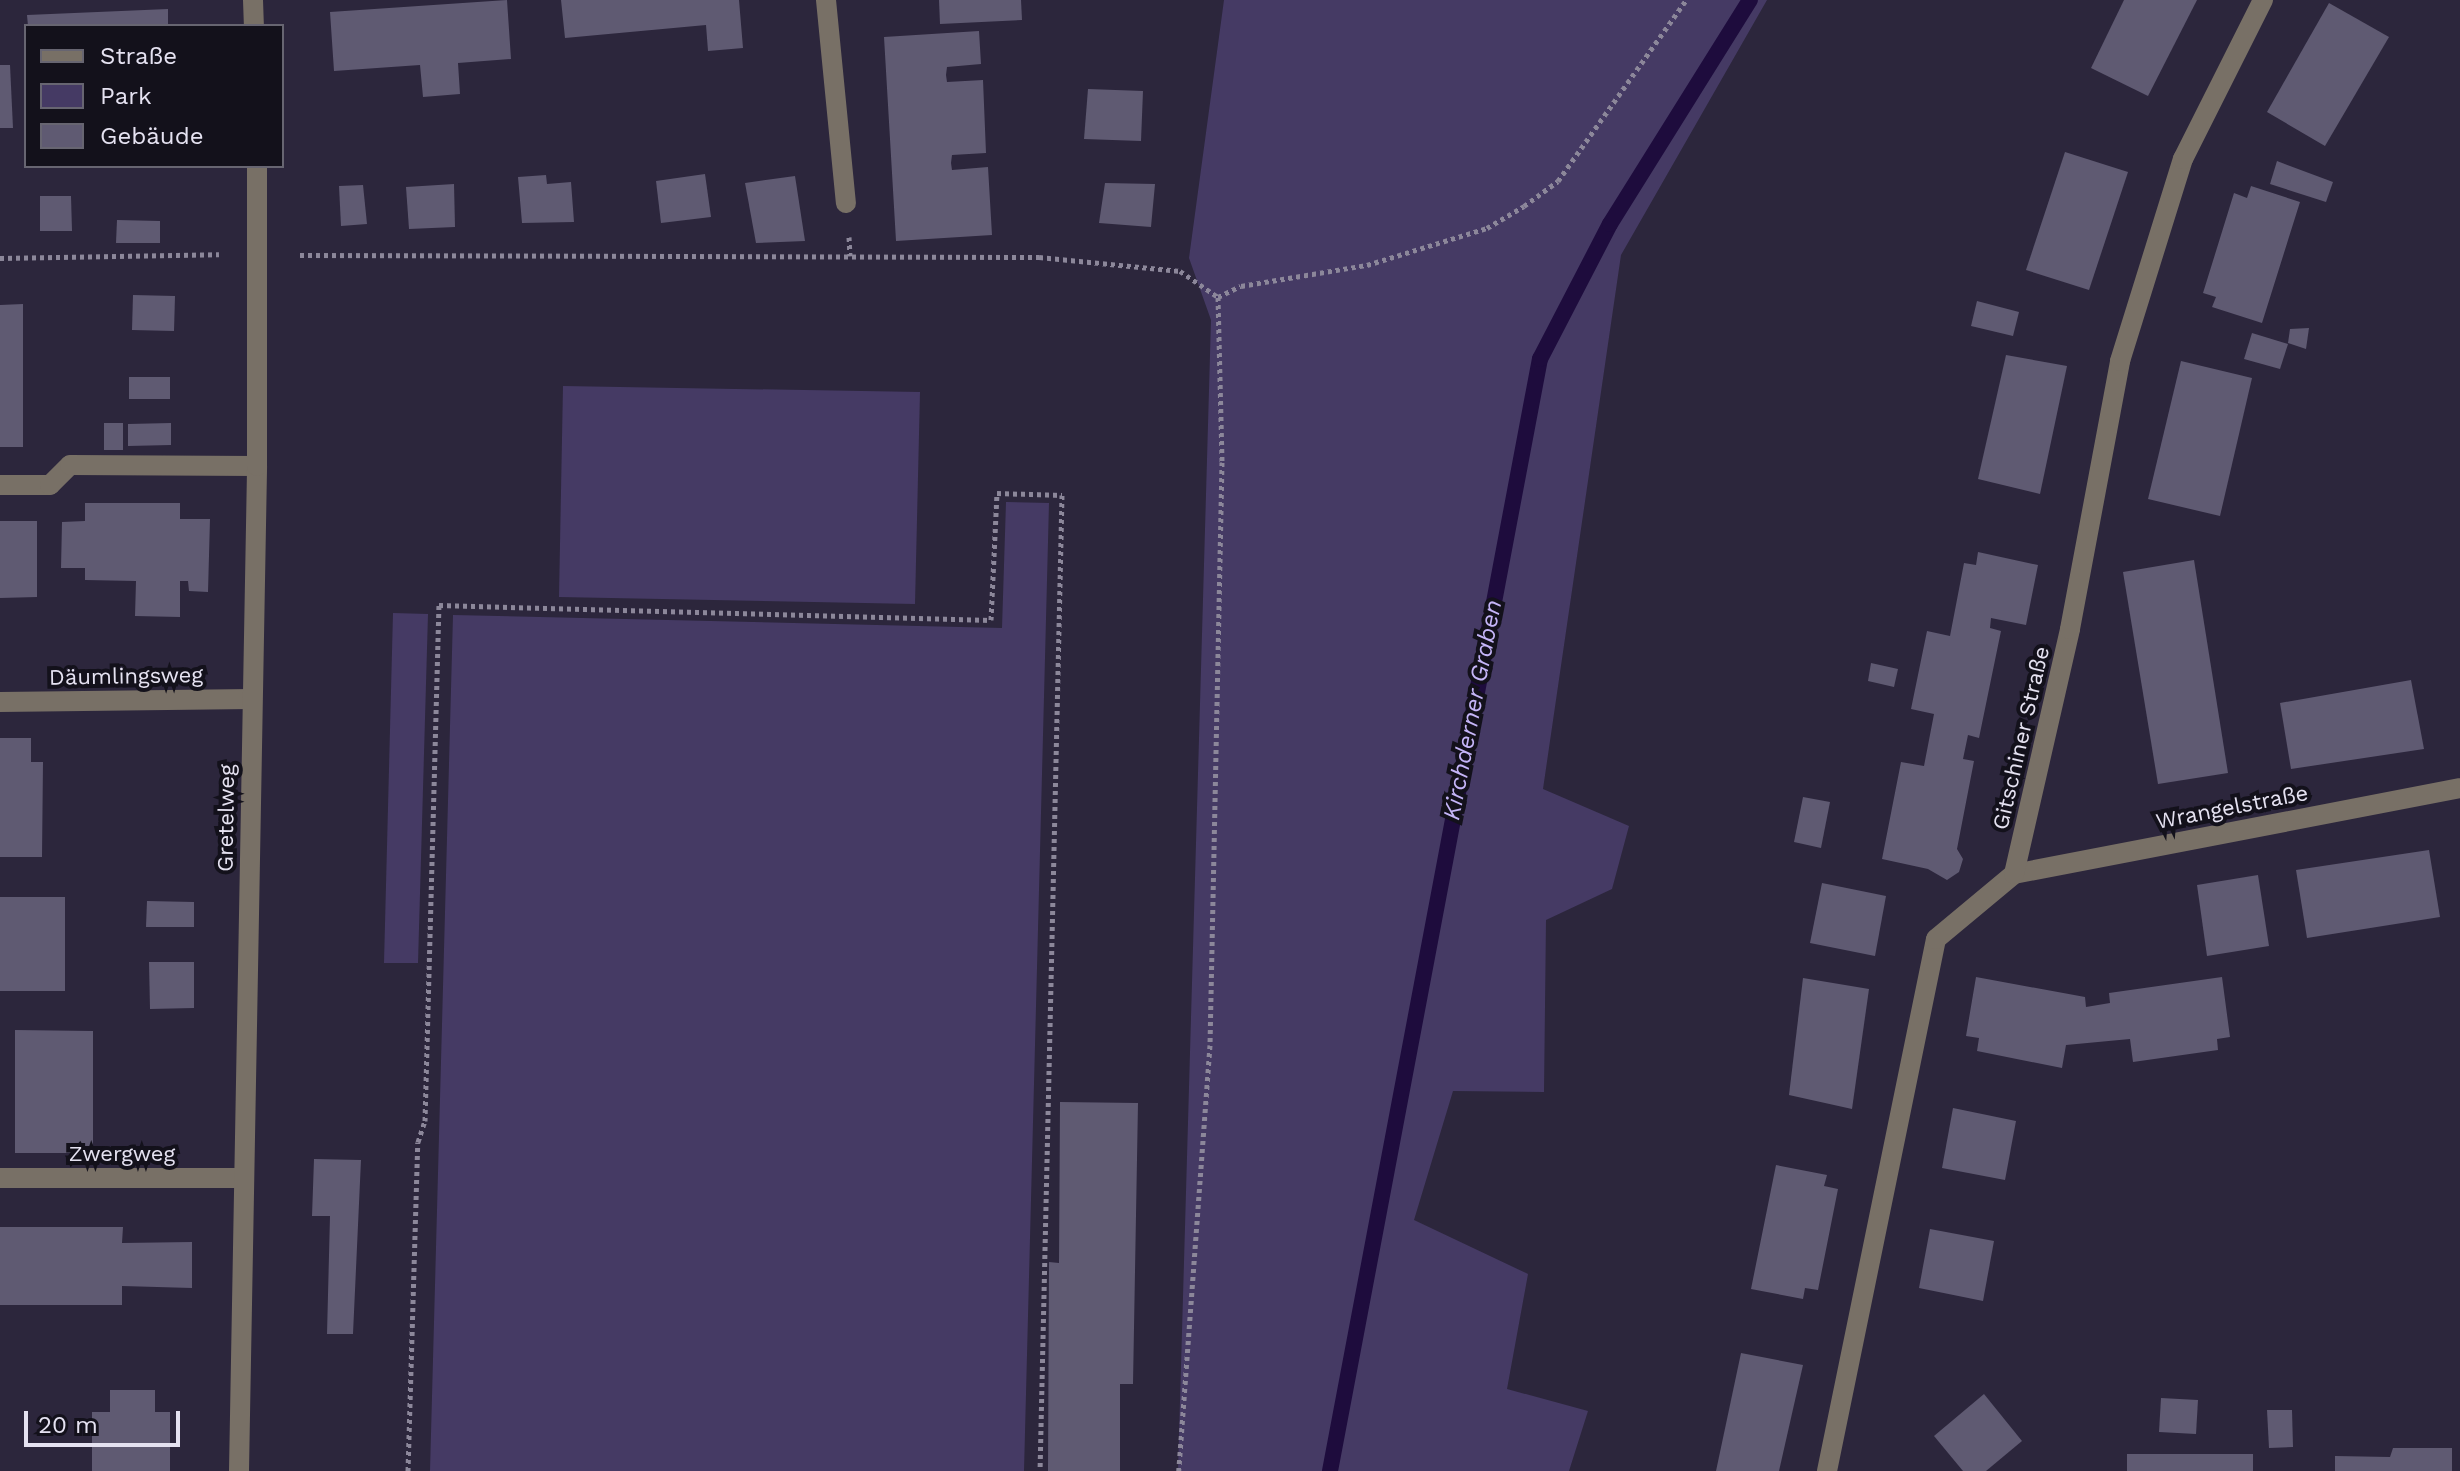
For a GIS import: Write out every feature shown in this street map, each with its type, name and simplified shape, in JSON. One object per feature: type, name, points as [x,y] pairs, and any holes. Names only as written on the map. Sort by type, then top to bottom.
[{"type":"street","points":[[253,0],[254,24]]},
{"type":"street","points":[[826,0],[846,203]]},
{"type":"street","name":"Gitschiner Straße","points":[[2014,874],[2070,629],[2120,361],[2183,159],[2263,0]]},
{"type":"street","name":"Gretelweg","points":[[239,1471],[257,466],[257,168]]},
{"type":"street","points":[[0,485],[50,485],[70,465],[257,466]]},
{"type":"street","name":"Däumlingsweg","points":[[0,702],[252,699]]},
{"type":"street","name":"Wrangelstraße","points":[[2014,874],[2460,788]]},
{"type":"street","points":[[1827,1471],[1936,939],[2014,874]]},
{"type":"street","name":"Zwergweg","points":[[0,1178],[243,1178]]},
{"type":"path","points":[[1218,297],[1241,286],[1367,265],[1487,228],[1524,206],[1558,181],[1686,0]]},
{"type":"path","points":[[0,258],[223,254]]},
{"type":"path","points":[[300,255],[1039,257],[1180,271],[1218,297]]},
{"type":"path","points":[[1179,1471],[1210,1045],[1222,462],[1218,297]]},
{"type":"path","points":[[408,1471],[418,1142],[425,1121],[439,605],[991,620],[997,493],[1062,495],[1040,1471]]},
{"type":"green space","points":[[1224,0],[1767,0],[1621,255],[1543,789],[1629,826],[1612,889],[1546,920],[1544,1092],[1453,1091],[1414,1220],[1528,1274],[1507,1389],[1588,1411],[1569,1471],[1178,1471],[1211,320],[1189,258]]},
{"type":"green space","points":[[563,386],[920,392],[915,604],[559,597]]},
{"type":"green space","points":[[1006,502],[1049,503],[1024,1471],[430,1471],[453,615],[1002,628]]},
{"type":"green space","points":[[393,613],[428,614],[418,963],[384,963]]},
{"type":"building","points":[[507,0],[511,59],[458,63],[460,94],[423,97],[420,65],[334,71],[330,12]]},
{"type":"building","points":[[561,0],[739,0],[743,48],[708,51],[706,25],[565,38]]},
{"type":"building","points":[[939,0],[1021,0],[1022,20],[940,24]]},
{"type":"building","points":[[2124,0],[2197,0],[2148,96],[2091,68]]},
{"type":"building","points":[[2329,3],[2389,37],[2325,146],[2267,112]]},
{"type":"building","points":[[168,9],[168,24],[28,24],[27,15]]},
{"type":"building","points":[[979,31],[981,64],[947,67],[946,75],[947,82],[983,80],[986,153],[952,155],[951,163],[952,170],[988,167],[992,235],[896,241],[884,37]]},
{"type":"building","points":[[0,65],[10,65],[13,128],[0,128]]},
{"type":"building","points":[[1088,89],[1143,91],[1141,141],[1084,139]]},
{"type":"building","points":[[2065,152],[2128,172],[2089,290],[2026,270]]},
{"type":"building","points":[[2277,161],[2333,182],[2326,202],[2270,184]]},
{"type":"building","points":[[705,174],[711,217],[661,223],[656,181]]},
{"type":"building","points":[[546,175],[547,184],[571,182],[574,222],[522,223],[518,177]]},
{"type":"building","points":[[795,176],[805,241],[756,243],[745,183]]},
{"type":"building","points":[[1105,183],[1155,184],[1151,227],[1099,223]]},
{"type":"building","points":[[454,184],[455,227],[409,229],[406,187]]},
{"type":"building","points":[[363,185],[367,224],[341,226],[339,186]]},
{"type":"building","points":[[2251,186],[2300,202],[2262,323],[2212,307],[2216,297],[2203,293],[2234,193],[2247,198]]},
{"type":"building","points":[[40,196],[71,196],[72,231],[40,231]]},
{"type":"building","points":[[117,220],[160,221],[160,243],[116,243]]},
{"type":"building","points":[[133,295],[175,296],[174,331],[132,330]]},
{"type":"building","points":[[1977,301],[2019,312],[2013,336],[1971,326]]},
{"type":"building","points":[[23,304],[23,447],[0,447],[0,305]]},
{"type":"building","points":[[2309,328],[2306,349],[2288,343],[2290,329]]},
{"type":"building","points":[[2252,333],[2288,344],[2280,369],[2244,359]]},
{"type":"building","points":[[2006,355],[2067,366],[2040,494],[1978,479]]},
{"type":"building","points":[[2181,361],[2252,378],[2220,516],[2148,499]]},
{"type":"building","points":[[129,377],[170,377],[170,399],[129,399]]},
{"type":"building","points":[[104,423],[123,423],[123,450],[104,450]]},
{"type":"building","points":[[171,423],[171,445],[128,446],[128,424]]},
{"type":"building","points":[[85,503],[180,503],[180,519],[210,519],[208,592],[189,591],[188,581],[180,581],[180,617],[135,616],[136,581],[85,580],[85,568],[61,568],[62,522],[85,521]]},
{"type":"building","points":[[0,521],[37,521],[37,597],[0,598]]},
{"type":"building","points":[[1978,552],[2038,565],[2026,625],[1991,618],[1990,628],[2001,631],[1979,738],[1968,735],[1963,759],[1974,761],[1957,849],[1963,859],[1959,872],[1947,880],[1928,869],[1882,859],[1901,762],[1924,766],[1934,714],[1911,709],[1927,631],[1950,636],[1964,563],[1976,565]]},
{"type":"building","points":[[2194,560],[2228,773],[2158,784],[2123,572]]},
{"type":"building","points":[[1871,663],[1898,669],[1894,687],[1868,681]]},
{"type":"building","points":[[2411,680],[2424,749],[2291,769],[2280,703]]},
{"type":"building","points":[[0,738],[31,738],[31,762],[43,762],[42,857],[0,857]]},
{"type":"building","points":[[1803,797],[1830,802],[1821,848],[1794,842]]},
{"type":"building","points":[[2429,850],[2440,917],[2307,938],[2296,870]]},
{"type":"building","points":[[2258,875],[2269,946],[2207,956],[2197,885]]},
{"type":"building","points":[[1822,883],[1886,896],[1875,956],[1810,943]]},
{"type":"building","points":[[0,897],[65,897],[65,991],[0,991]]},
{"type":"building","points":[[147,901],[194,902],[194,927],[146,927]]},
{"type":"building","points":[[149,962],[194,962],[194,1008],[150,1009]]},
{"type":"building","points":[[1976,977],[2085,997],[2086,1007],[2110,1003],[2109,993],[2222,977],[2230,1037],[2217,1039],[2218,1050],[2133,1062],[2130,1039],[2066,1045],[2062,1068],[1977,1051],[1979,1038],[1966,1036]]},
{"type":"building","points":[[1803,978],[1869,989],[1852,1109],[1789,1095]]},
{"type":"building","points":[[15,1030],[93,1031],[93,1153],[15,1153]]},
{"type":"building","points":[[1060,1102],[1138,1103],[1133,1384],[1120,1384],[1120,1471],[1048,1471],[1049,1262],[1059,1263]]},
{"type":"building","points":[[1953,1108],[2016,1121],[2005,1180],[1942,1168]]},
{"type":"building","points":[[314,1159],[361,1160],[353,1334],[327,1334],[330,1216],[312,1216]]},
{"type":"building","points":[[1776,1165],[1827,1175],[1824,1186],[1838,1189],[1818,1290],[1805,1288],[1803,1299],[1751,1289]]},
{"type":"building","points":[[0,1227],[123,1227],[122,1243],[192,1242],[192,1288],[122,1286],[122,1305],[0,1305]]},
{"type":"building","points":[[1930,1229],[1994,1241],[1983,1301],[1919,1288]]},
{"type":"building","points":[[1741,1353],[1803,1365],[1779,1471],[1716,1471]]},
{"type":"building","points":[[110,1390],[155,1390],[155,1412],[170,1412],[170,1471],[92,1471],[92,1412],[110,1412]]},
{"type":"building","points":[[1984,1394],[2022,1441],[1986,1471],[1963,1471],[1934,1436]]},
{"type":"building","points":[[2161,1398],[2198,1400],[2196,1434],[2159,1432]]},
{"type":"building","points":[[2267,1410],[2292,1410],[2293,1447],[2269,1448]]},
{"type":"building","points":[[2393,1448],[2452,1448],[2452,1471],[2335,1471],[2335,1456],[2390,1457]]},
{"type":"building","points":[[2127,1454],[2253,1454],[2253,1471],[2127,1471]]},
{"type":"waterway","name":"Kirchderner Graben","points":[[1330,1471],[1540,359],[1610,224],[1750,0]]}]
